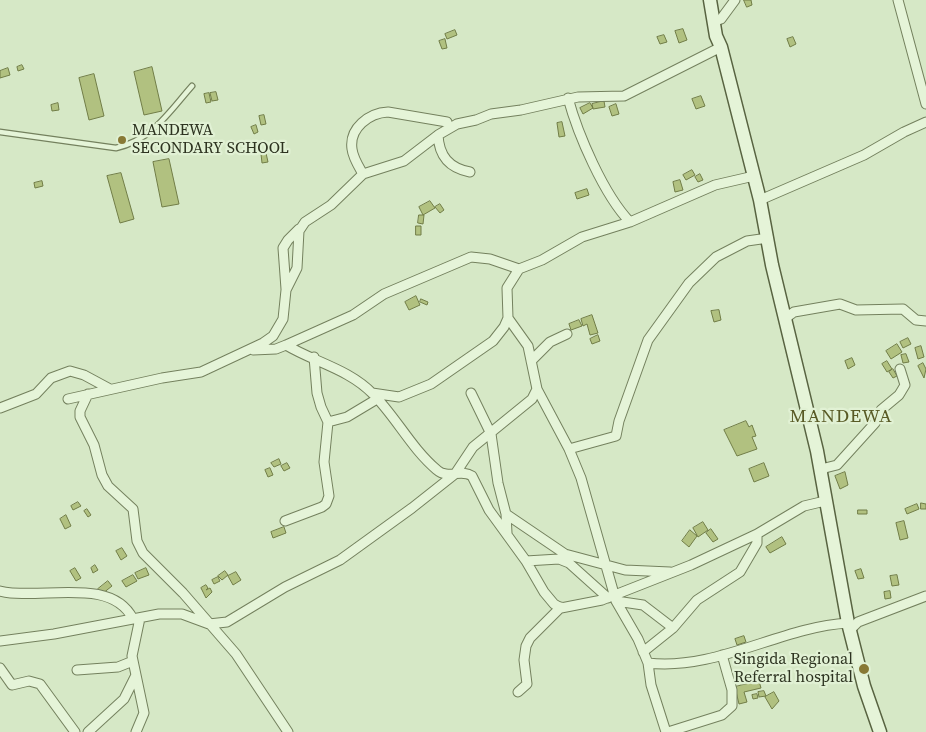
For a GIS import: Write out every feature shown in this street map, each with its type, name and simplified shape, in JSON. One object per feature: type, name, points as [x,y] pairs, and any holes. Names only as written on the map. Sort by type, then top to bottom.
[{"type":"main road","points":[[710,0],[716,36],[721,47],[760,200],[772,265],[821,473],[849,626],[864,686],[880,732]]},
{"type":"street","points":[[715,21],[721,19],[735,0]]},
{"type":"street","points":[[898,0],[926,104]]},
{"type":"street","points":[[68,399],[200,372],[263,343],[278,330],[283,319],[286,290],[284,248],[288,240],[302,226],[331,205],[363,174],[404,160],[438,135],[457,124],[476,120],[490,114],[521,110],[568,98],[624,96],[721,47]]},
{"type":"street","points":[[568,98],[581,135],[600,175],[615,203],[630,222]]},
{"type":"street","points":[[363,174],[352,146],[353,136],[364,120],[380,112],[388,112],[447,122]]},
{"type":"street","points":[[760,200],[864,155],[904,132],[926,122]]},
{"type":"street","points":[[438,135],[439,147],[448,162],[454,168],[470,172]]},
{"type":"street","points":[[328,422],[347,417],[374,396],[399,397],[431,384],[493,341],[504,327],[508,318],[507,288],[520,269],[542,260],[596,231],[630,222],[715,185],[754,176]]},
{"type":"street","points":[[286,290],[297,268],[298,235],[302,226]]},
{"type":"street","points":[[569,448],[616,436],[619,421],[648,340],[698,272],[716,258],[747,241],[768,238]]},
{"type":"street","points":[[249,351],[276,349],[286,345],[353,315],[384,294],[471,257],[490,259],[520,269]]},
{"type":"street","points":[[786,318],[794,312],[840,304],[856,310],[902,309],[916,320],[926,321]]},
{"type":"street","points":[[508,318],[528,346],[537,389],[569,448],[580,478],[606,566],[613,598]]},
{"type":"street","points":[[531,361],[550,342],[567,334]]},
{"type":"street","points":[[286,345],[332,366],[374,396],[411,443],[437,470],[445,475],[468,473],[472,476],[489,510],[526,560],[544,592],[554,604],[560,607],[613,598],[671,572],[691,566],[756,534],[804,506],[825,501]]},
{"type":"street","points":[[285,522],[322,507],[328,501],[324,462],[328,422],[317,393],[314,357]]},
{"type":"street","points":[[821,473],[825,468],[837,466],[874,423],[883,407],[902,392],[905,384],[900,369]]},
{"type":"street","points":[[0,408],[36,394],[51,378],[70,371],[84,375],[110,389]]},
{"type":"street","points":[[0,641],[54,634],[171,613],[189,616],[209,624],[227,622],[297,581],[340,560],[455,474],[473,447],[532,399],[537,389]]},
{"type":"street","points":[[471,393],[491,434],[506,514],[507,533]]},
{"type":"street","points":[[88,394],[80,411],[81,422],[94,445],[105,482],[133,509],[135,535],[139,547],[236,654],[288,732]]},
{"type":"street","points":[[506,514],[566,554],[606,566],[638,572],[671,572]]},
{"type":"street","points":[[643,652],[673,628],[697,600],[729,581],[744,567],[757,543],[756,534]]},
{"type":"street","points":[[566,554],[576,569]]},
{"type":"street","points":[[526,560],[559,559],[576,569],[613,598],[629,622],[648,663],[651,685],[667,732],[722,715],[732,706],[732,690],[722,655]]},
{"type":"street","points":[[0,591],[24,595],[82,593],[113,598],[123,604],[137,618]]},
{"type":"street","points":[[648,663],[674,665],[722,655],[823,624],[849,626],[926,596]]},
{"type":"street","points":[[613,598],[643,605],[673,628]]},
{"type":"street","points":[[518,692],[527,684],[524,660],[528,641],[560,607]]},
{"type":"street","points":[[136,732],[144,713],[133,662],[137,618]]},
{"type":"street","points":[[77,670],[118,667],[133,662]]},
{"type":"street","points":[[0,668],[12,685],[29,681],[40,684],[75,732]]},
{"type":"street","points":[[88,732],[124,699],[136,675]]},
{"type":"lane","points":[[0,132],[116,148],[146,137],[192,86]]},
{"type":"building","points":[[744,0],[751,0],[752,5],[747,7]]},
{"type":"building","points":[[683,29],[687,40],[679,43],[675,31]]},
{"type":"building","points":[[455,30],[457,35],[447,39],[445,34]]},
{"type":"building","points":[[664,35],[667,42],[660,44],[657,37]]},
{"type":"building","points":[[793,37],[796,44],[790,47],[787,39]]},
{"type":"building","points":[[445,39],[447,48],[442,49],[439,41]]},
{"type":"building","points":[[22,65],[24,69],[18,71],[17,67]]},
{"type":"building","points":[[152,67],[162,111],[144,115],[134,72]]},
{"type":"building","points":[[8,68],[10,75],[0,78],[0,71]]},
{"type":"building","points":[[94,74],[104,116],[89,120],[79,78]]},
{"type":"building","points":[[216,92],[218,100],[212,101],[210,93]]},
{"type":"building","points":[[209,93],[211,102],[206,103],[204,94]]},
{"type":"building","points":[[701,96],[705,106],[696,109],[692,99]]},
{"type":"building","points":[[604,101],[605,107],[593,109],[592,104]]},
{"type":"building","points":[[58,103],[59,110],[52,111],[51,105]]},
{"type":"building","points":[[590,103],[593,108],[583,114],[580,108]]},
{"type":"building","points":[[616,104],[619,114],[612,116],[609,107]]},
{"type":"building","points":[[264,115],[266,124],[261,125],[259,116]]},
{"type":"building","points":[[562,122],[565,136],[559,137],[557,123]]},
{"type":"building","points":[[256,125],[258,132],[254,134],[251,127]]},
{"type":"building","points":[[266,153],[268,162],[262,163],[261,154]]},
{"type":"building","points":[[169,159],[179,204],[162,207],[153,162]]},
{"type":"building","points":[[692,170],[695,175],[686,180],[683,175]]},
{"type":"building","points":[[121,173],[134,219],[120,223],[107,176]]},
{"type":"building","points":[[700,174],[703,180],[698,182],[695,177]]},
{"type":"building","points":[[680,180],[683,190],[675,192],[673,182]]},
{"type":"building","points":[[42,181],[43,186],[35,188],[34,183]]},
{"type":"building","points":[[587,189],[589,195],[577,199],[575,193]]},
{"type":"building","points":[[430,201],[435,208],[423,215],[419,207]]},
{"type":"building","points":[[440,204],[444,210],[440,213],[435,207]]},
{"type":"building","points":[[419,215],[424,215],[423,224],[418,223]]},
{"type":"building","points":[[416,226],[421,226],[421,235],[416,235]]},
{"type":"building","points":[[416,296],[420,305],[409,310],[405,302]]},
{"type":"building","points":[[421,299],[428,302],[427,305],[420,302]]},
{"type":"building","points":[[719,310],[721,320],[714,322],[711,311]]},
{"type":"building","points":[[592,315],[598,333],[590,335],[587,324],[583,326],[581,319]]},
{"type":"building","points":[[579,320],[582,326],[571,330],[569,324]]},
{"type":"building","points":[[598,335],[600,341],[592,344],[590,339]]},
{"type":"building","points":[[908,338],[911,344],[903,348],[900,342]]},
{"type":"building","points":[[897,344],[902,352],[891,359],[886,351]]},
{"type":"building","points":[[921,346],[924,357],[918,359],[915,348]]},
{"type":"building","points":[[906,354],[909,362],[903,363],[901,355]]},
{"type":"building","points":[[852,358],[855,365],[848,369],[845,361]]},
{"type":"building","points":[[887,361],[892,369],[887,372],[882,364]]},
{"type":"building","points":[[923,363],[926,369],[924,378],[918,366]]},
{"type":"building","points":[[893,369],[897,376],[893,378],[889,372]]},
{"type":"building","points":[[746,421],[749,427],[752,425],[756,436],[752,437],[757,449],[737,456],[724,430]]},
{"type":"building","points":[[279,459],[281,464],[274,467],[271,463]]},
{"type":"building","points":[[287,463],[290,468],[284,471],[281,466]]},
{"type":"building","points":[[764,463],[769,476],[754,482],[749,469]]},
{"type":"building","points":[[270,468],[273,475],[268,477],[265,470]]},
{"type":"building","points":[[845,472],[848,485],[840,489],[835,476]]},
{"type":"building","points":[[78,502],[81,506],[73,510],[71,506]]},
{"type":"building","points":[[921,503],[926,504],[926,509],[921,509]]},
{"type":"building","points":[[917,504],[919,509],[907,514],[905,509]]},
{"type":"building","points":[[87,509],[91,515],[88,517],[84,511]]},
{"type":"building","points":[[858,510],[867,510],[867,514],[858,514]]},
{"type":"building","points":[[66,515],[71,526],[65,529],[60,519]]},
{"type":"building","points":[[904,521],[908,538],[900,540],[896,523]]},
{"type":"building","points":[[703,522],[708,530],[698,537],[693,528]]},
{"type":"building","points":[[284,527],[286,533],[273,538],[271,532]]},
{"type":"building","points":[[711,529],[718,539],[713,542],[706,533]]},
{"type":"building","points":[[690,530],[697,536],[689,547],[682,541]]},
{"type":"building","points":[[782,537],[786,544],[770,553],[766,547]]},
{"type":"building","points":[[122,548],[127,556],[121,560],[116,551]]},
{"type":"building","points":[[95,565],[98,570],[93,573],[91,568]]},
{"type":"building","points":[[75,568],[81,578],[76,581],[70,571]]},
{"type":"building","points":[[146,568],[149,575],[138,579],[135,573]]},
{"type":"building","points":[[861,569],[864,578],[858,579],[855,571]]},
{"type":"building","points":[[225,571],[228,575],[222,580],[218,576]]},
{"type":"building","points":[[236,572],[241,580],[233,585],[228,576]]},
{"type":"building","points":[[133,575],[137,581],[126,587],[122,581]]},
{"type":"building","points":[[897,575],[899,585],[892,586],[890,576]]},
{"type":"building","points":[[218,577],[220,581],[214,584],[212,580]]},
{"type":"building","points":[[108,581],[112,586],[102,594],[98,589]]},
{"type":"building","points":[[206,585],[208,588],[206,590],[210,588],[212,592],[206,598],[201,588]]},
{"type":"building","points":[[890,591],[891,598],[885,599],[884,592]]},
{"type":"building","points":[[744,636],[746,642],[737,645],[735,639]]},
{"type":"building","points":[[759,681],[761,688],[744,692],[747,702],[739,704],[735,687]]},
{"type":"building","points":[[764,691],[766,696],[759,697],[758,692]]},
{"type":"building","points":[[774,692],[779,701],[772,709],[765,697]]},
{"type":"building","points":[[757,694],[758,698],[753,699],[752,695]]},
{"type":"place","name":"MANDEWA SECONDARY SCHOOL","points":[[122,140]]},
{"type":"place","name":"Singida Regional Referral hospital","points":[[864,669]]},
{"type":"district","name":"MANDEWA","points":[[841,417]]}]
